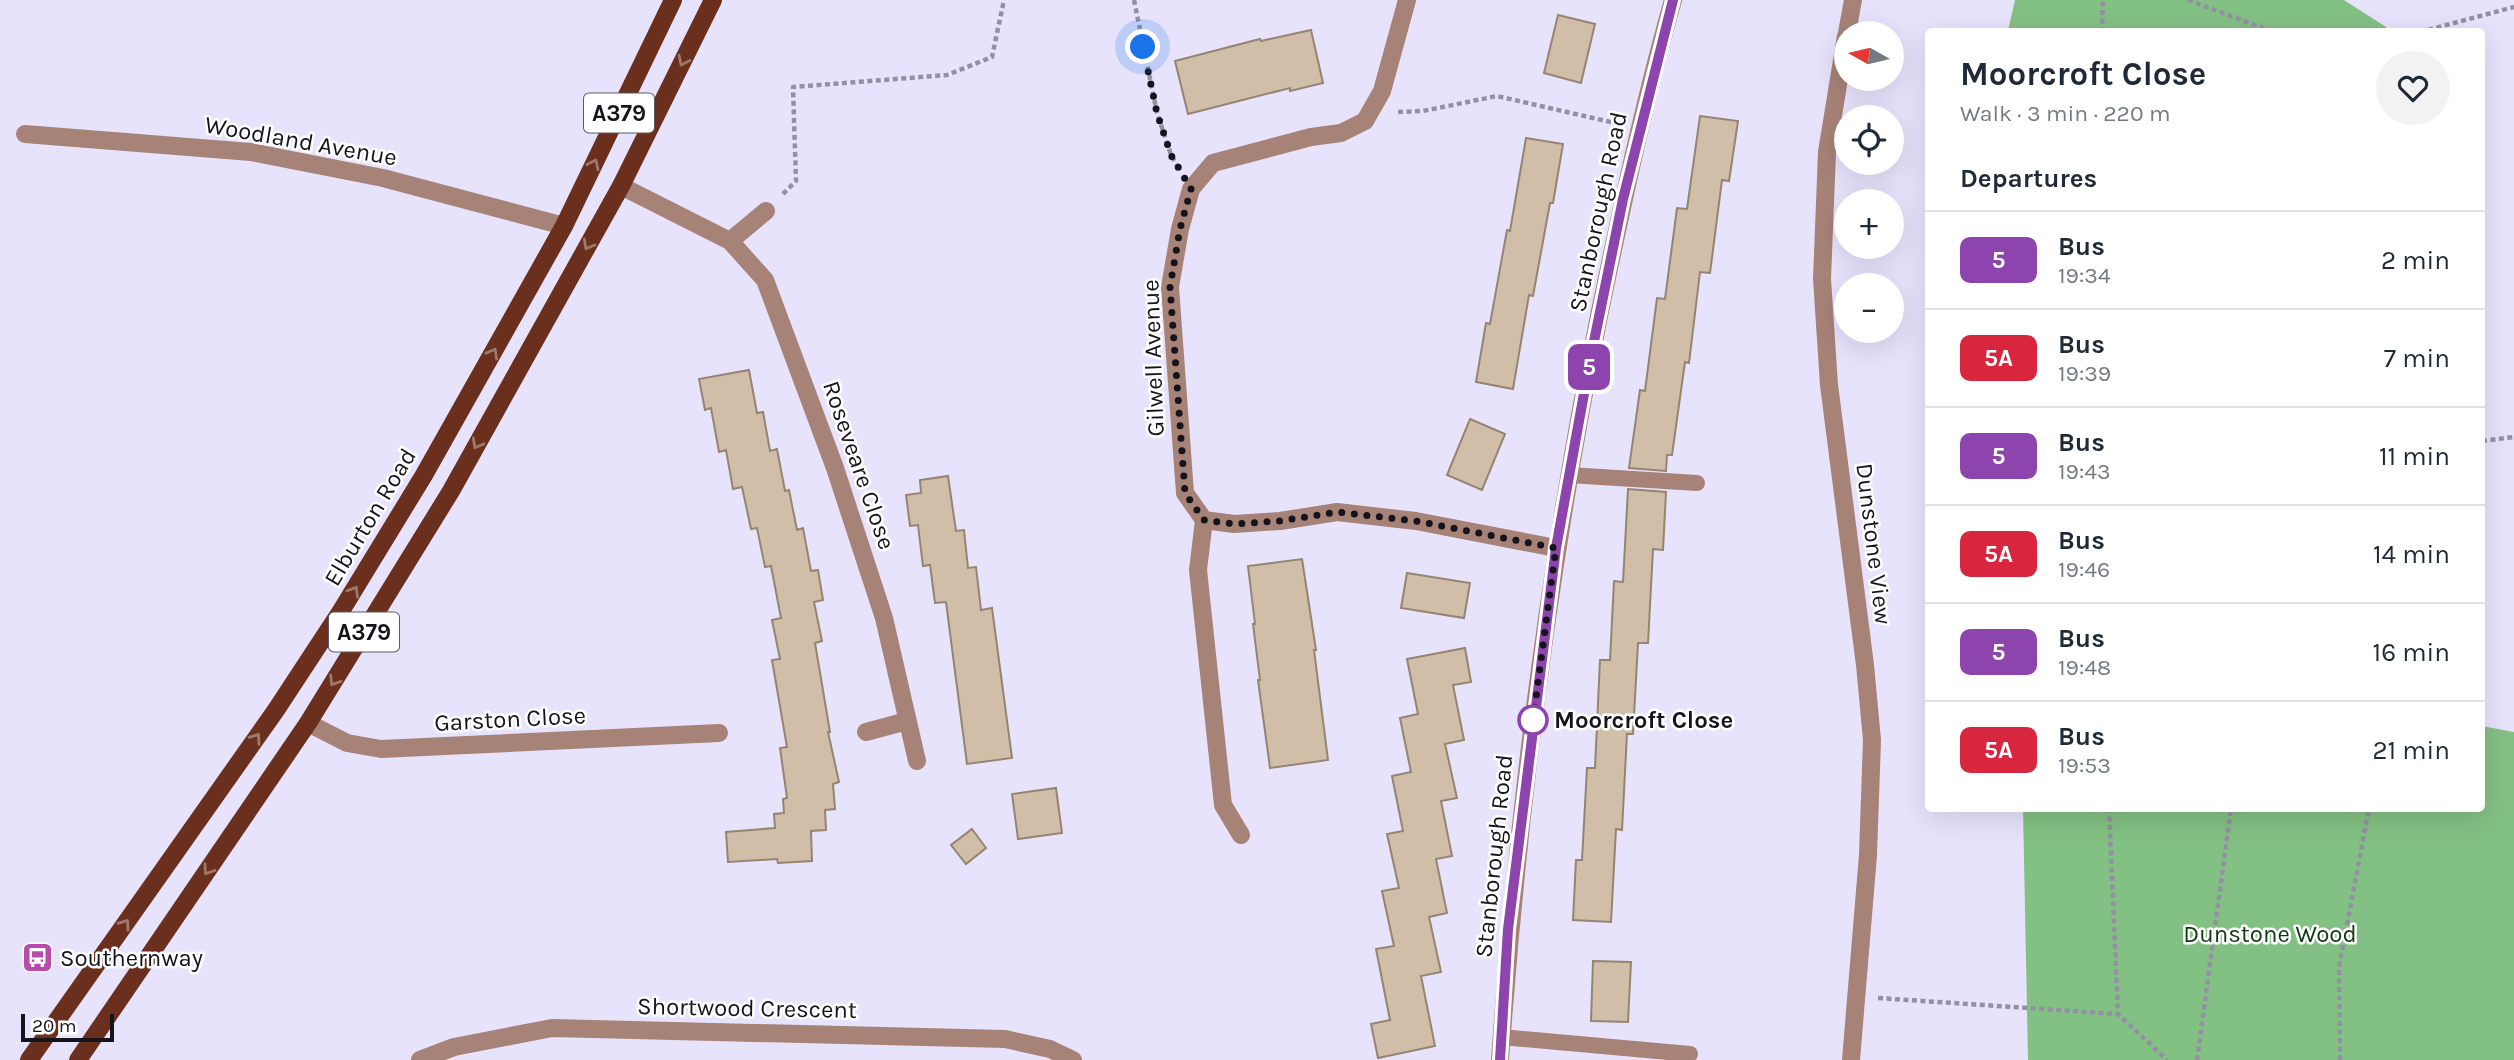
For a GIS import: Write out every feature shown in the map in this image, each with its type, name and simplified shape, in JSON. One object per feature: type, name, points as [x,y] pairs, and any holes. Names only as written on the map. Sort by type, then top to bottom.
[{"type":"main road","name":"Elburton Road","points":[[29,1060],[276,710],[341,611],[424,475],[565,226],[673,0]]},
{"type":"main road","name":"A379","points":[[78,1060],[308,723],[451,491],[621,186],[713,0]]},
{"type":"street","name":"Gilwell Avenue","points":[[1204,520],[1185,493],[1170,287],[1180,229],[1191,189],[1213,163],[1311,137],[1340,133],[1365,121],[1382,91],[1407,0]]},
{"type":"street","name":"Stanborough Road","points":[[1500,1060],[1508,929],[1556,548],[1613,250],[1673,0]]},
{"type":"street","name":"Dunstone View","points":[[1849,21],[1853,0]]},
{"type":"street","name":"Dunstone View","points":[[1837,91],[1827,152],[1822,279],[1829,385],[1872,740],[1868,855],[1851,1060]]},
{"type":"street","name":"Woodland Avenue","points":[[25,134],[251,152],[383,178],[565,226]]},
{"type":"street","name":"Roseveare Close","points":[[621,186],[730,241],[765,280],[835,468],[884,618],[917,761]]},
{"type":"street","points":[[730,241],[766,211]]},
{"type":"street","points":[[1241,835],[1223,805],[1198,570],[1204,520],[1234,524],[1280,521],[1337,512],[1416,521],[1556,548]]},
{"type":"street","points":[[866,732],[906,721]]},
{"type":"street","name":"Garston Close","points":[[308,723],[347,743],[381,750],[719,733]]},
{"type":"street","name":"Shortwood Crescent","points":[[421,1060],[454,1047],[552,1028],[1005,1039],[1050,1049],[1073,1060]]},
{"type":"lane","points":[[1569,475],[1697,483]]},
{"type":"lane","points":[[1501,1037],[1690,1054]]},
{"type":"path","points":[[766,211],[796,181],[793,87],[947,75],[992,57],[1004,0]]},
{"type":"path","points":[[1134,0],[1157,113],[1171,155],[1191,189]]},
{"type":"path","points":[[2102,28],[2103,0]]},
{"type":"path","points":[[2188,0],[2262,28]]},
{"type":"path","points":[[2435,28],[2514,7]]},
{"type":"path","points":[[1369,113],[1423,111],[1497,96],[1640,130]]},
{"type":"path","points":[[2485,441],[2514,437]]},
{"type":"path","points":[[2109,812],[2118,1014]]},
{"type":"path","points":[[2197,1060],[2230,812]]},
{"type":"path","points":[[2340,1060],[2339,967],[2368,812]]},
{"type":"path","points":[[1856,996],[2118,1014],[2166,1060]]},
{"type":"green space","points":[[2015,0],[2344,0],[2386,28],[2009,28]]},
{"type":"green space","name":"Dunstone Wood","points":[[2485,727],[2514,732],[2514,1060],[2028,1060],[2023,812],[2485,812]]},
{"type":"building","points":[[1558,15],[1595,24],[1581,83],[1544,73]]},
{"type":"building","points":[[1311,30],[1323,83],[1290,91],[1290,88],[1188,114],[1175,61],[1260,39],[1261,41]]},
{"type":"building","points":[[1700,116],[1738,121],[1729,181],[1722,180],[1710,273],[1700,272],[1689,363],[1685,362],[1672,455],[1667,455],[1666,471],[1629,468],[1640,390],[1645,391],[1657,298],[1665,299],[1677,208],[1687,209]]},
{"type":"building","points":[[1526,138],[1563,144],[1533,296],[1529,295],[1513,389],[1476,382],[1486,323],[1490,324],[1507,230],[1510,231]]},
{"type":"building","points":[[749,370],[757,413],[763,412],[770,451],[777,449],[785,491],[789,490],[797,530],[803,528],[811,571],[818,570],[823,600],[814,602],[822,641],[815,643],[828,732],[839,782],[833,784],[835,809],[825,810],[826,830],[811,831],[812,861],[778,863],[777,859],[728,862],[726,832],[775,828],[774,814],[784,813],[783,799],[787,798],[780,748],[787,747],[772,660],[780,659],[772,620],[781,618],[771,566],[765,567],[757,528],[751,529],[742,487],[733,489],[726,450],[719,452],[711,408],[705,410],[699,379]]},
{"type":"building","points":[[1470,419],[1505,434],[1482,490],[1447,475]]},
{"type":"building","points":[[948,476],[956,531],[964,530],[968,568],[976,567],[981,610],[992,608],[1012,758],[967,764],[946,602],[935,603],[930,565],[923,566],[918,525],[910,526],[906,495],[921,493],[920,480]]},
{"type":"building","points":[[1628,489],[1666,492],[1663,550],[1653,549],[1648,643],[1638,643],[1633,734],[1627,734],[1622,830],[1616,829],[1611,922],[1573,920],[1576,860],[1582,860],[1587,768],[1595,768],[1600,660],[1610,660],[1614,581],[1623,582]]},
{"type":"building","points":[[1302,559],[1316,650],[1328,760],[1270,768],[1258,680],[1248,566]]},
{"type":"building","points":[[1407,573],[1470,583],[1464,618],[1401,608]]},
{"type":"building","points":[[1465,648],[1471,682],[1453,685],[1464,740],[1445,744],[1457,798],[1441,801],[1452,856],[1436,859],[1447,913],[1429,917],[1441,972],[1421,976],[1435,1046],[1378,1058],[1371,1024],[1390,1020],[1376,949],[1394,946],[1382,891],[1399,888],[1387,834],[1403,831],[1392,776],[1411,772],[1400,718],[1418,714],[1407,659]]},
{"type":"building","points":[[1056,788],[1062,833],[1018,839],[1012,794]]},
{"type":"building","points":[[972,829],[986,848],[966,864],[951,845]]},
{"type":"building","points":[[1593,961],[1631,962],[1628,1022],[1591,1021]]},
{"type":"bus line","name":"5","points":[[1500,1060],[1508,929],[1556,548],[1623,199],[1673,0]]},
{"type":"place","name":"Moorcroft Close","points":[[1533,720]]},
{"type":"place","name":"Southernway","points":[[37,958]]},
{"type":"route","points":[[1143,47],[1157,113],[1171,155],[1191,189],[1180,229],[1170,287],[1185,493],[1204,520],[1234,524],[1280,521],[1337,512],[1416,521],[1556,548],[1533,720]]}]
